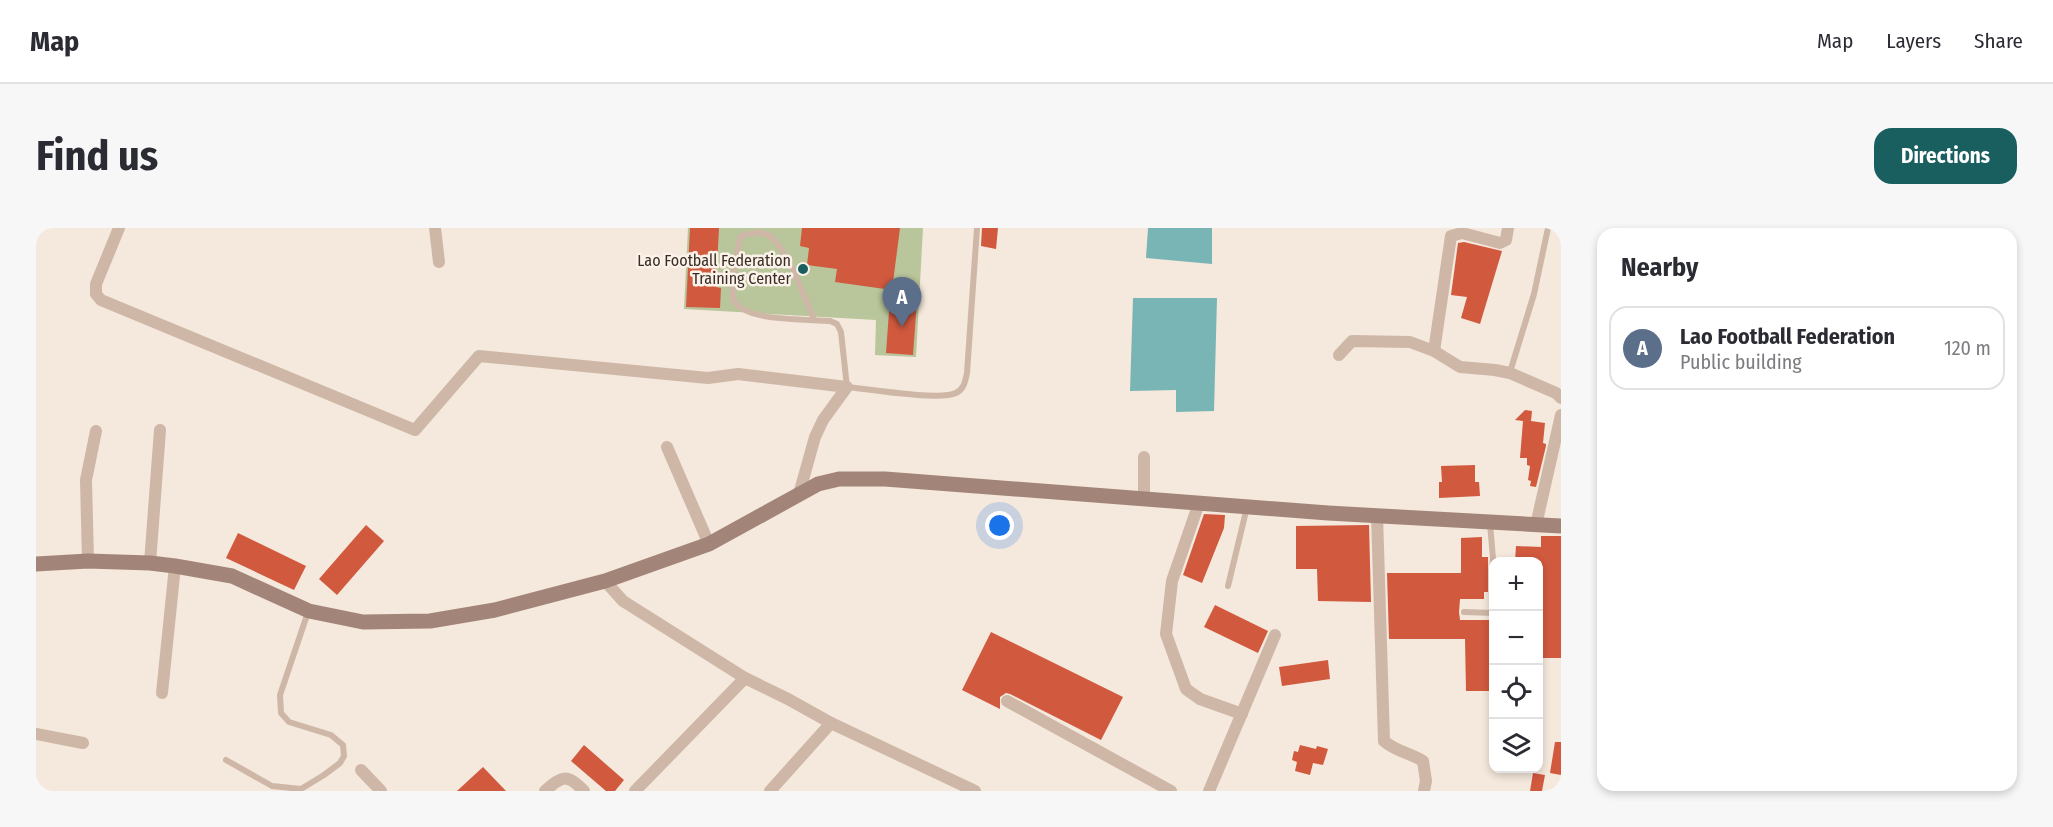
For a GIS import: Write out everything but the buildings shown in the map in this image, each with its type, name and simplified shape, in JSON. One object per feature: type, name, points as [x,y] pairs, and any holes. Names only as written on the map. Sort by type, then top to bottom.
[{"type":"street","points":[[119,228],[96,284],[96,294],[101,300],[415,430],[479,356],[708,378],[738,374],[847,387],[815,437],[799,494]]},
{"type":"street","points":[[435,228],[439,262]]},
{"type":"street","points":[[1434,351],[1451,236],[1462,233],[1500,243],[1506,240],[1508,228]]},
{"type":"street","points":[[1339,355],[1352,340],[1410,342],[1434,351],[1460,367],[1510,373],[1556,393],[1561,398]]},
{"type":"street","points":[[1536,525],[1561,415]]},
{"type":"street","points":[[150,562],[160,430]]},
{"type":"street","points":[[88,561],[86,480],[96,431]]},
{"type":"street","points":[[667,447],[709,544]]},
{"type":"street","points":[[1144,458],[1144,498]]},
{"type":"street","points":[[36,564],[88,561],[150,562],[232,576],[309,611],[363,622],[430,621],[495,610],[605,581],[709,544],[818,484],[839,479],[885,479],[1199,503],[1561,526]]},
{"type":"street","points":[[1199,503],[1172,581],[1166,634],[1186,689],[1200,699],[1242,714]]},
{"type":"street","points":[[1377,515],[1384,741],[1392,748],[1411,753],[1423,761],[1426,781],[1424,791]]},
{"type":"street","points":[[162,693],[175,566]]},
{"type":"street","points":[[605,581],[623,602],[746,678],[831,723],[975,791]]},
{"type":"street","points":[[1209,791],[1275,635]]},
{"type":"street","points":[[635,791],[746,678]]},
{"type":"street","points":[[1007,701],[1171,791]]},
{"type":"street","points":[[770,791],[831,723]]},
{"type":"street","points":[[36,734],[82,743]]},
{"type":"street","points":[[361,770],[381,791]]},
{"type":"street","points":[[545,791],[558,780],[565,778],[573,780],[584,791]]},
{"type":"lane","points":[[814,319],[782,249],[771,237],[761,232],[741,236],[736,251],[733,298],[738,306],[747,312],[761,316],[814,319],[837,324],[841,332],[847,387],[949,396],[958,392],[964,386],[967,373],[977,228]]},
{"type":"lane","points":[[1510,373],[1534,294],[1548,228]]},
{"type":"lane","points":[[1228,586],[1247,506]]},
{"type":"lane","points":[[1490,522],[1493,557]]},
{"type":"lane","points":[[226,760],[272,786],[301,789],[340,763],[345,756],[343,745],[331,735],[289,722],[281,713],[280,695],[309,611]]},
{"type":"lane","points":[[1464,612],[1489,613]]},
{"type":"green space","name":"Lao Football Federation Training Center","points":[[688,228],[923,228],[916,357],[875,355],[876,320],[684,309]]},
{"type":"water","points":[[1148,228],[1212,228],[1212,264],[1146,258]]},
{"type":"water","points":[[1133,298],[1217,298],[1214,411],[1176,412],[1176,390],[1130,391]]},
{"type":"place","name":"Lao Football Federation Training Center","points":[[803,269]]},
{"type":"place","name":"Lao Football Federation","points":[[902,327]]}]
